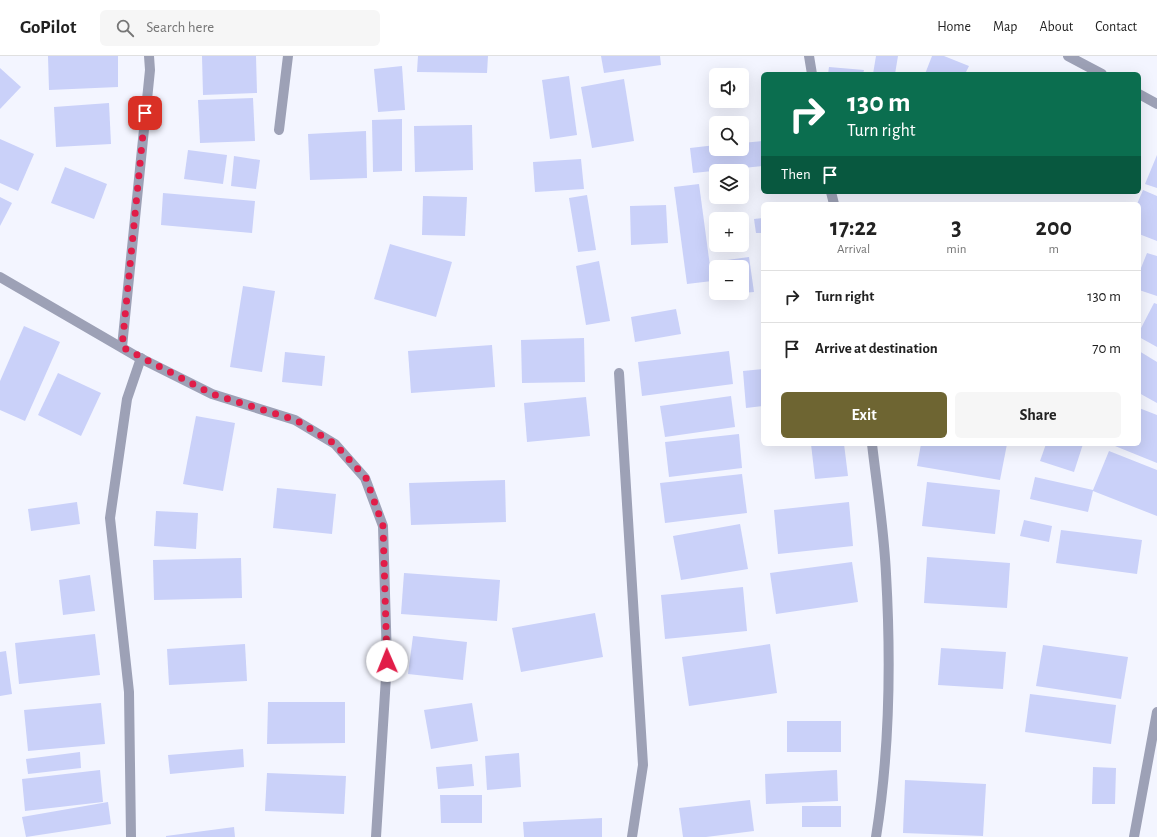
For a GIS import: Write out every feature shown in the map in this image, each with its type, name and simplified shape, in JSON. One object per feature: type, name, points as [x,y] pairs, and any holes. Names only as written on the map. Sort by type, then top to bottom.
[{"type":"street","points":[[122,347],[150,70],[148,56]]},
{"type":"street","points":[[279,130],[288,56]]},
{"type":"street","points":[[810,56],[812,72]]},
{"type":"street","points":[[1068,56],[1098,72]]},
{"type":"street","points":[[1141,95],[1157,104]]},
{"type":"street","points":[[0,277],[141,358],[212,394],[296,420],[335,444],[366,478],[383,526],[387,661],[376,837]]},
{"type":"street","points":[[131,837],[129,692],[110,518],[127,399],[141,358]]},
{"type":"street","points":[[619,373],[643,765],[632,837]]},
{"type":"street","points":[[872,446],[886,573],[889,708],[876,837]]},
{"type":"street","points":[[1134,837],[1157,712]]},
{"type":"building","points":[[48,56],[118,56],[118,87],[49,90]]},
{"type":"building","points":[[202,56],[256,56],[257,93],[203,95]]},
{"type":"building","points":[[418,56],[488,56],[487,73],[417,72]]},
{"type":"building","points":[[601,56],[660,56],[661,65],[604,73]]},
{"type":"building","points":[[876,56],[898,56],[895,72],[873,72]]},
{"type":"building","points":[[932,56],[944,56],[969,66],[966,72],[926,72]]},
{"type":"building","points":[[402,66],[405,110],[378,112],[374,69]]},
{"type":"building","points":[[829,67],[864,70],[864,72],[828,72]]},
{"type":"building","points":[[0,68],[21,87],[0,109]]},
{"type":"building","points":[[569,76],[577,135],[550,139],[542,80]]},
{"type":"building","points":[[624,79],[634,141],[592,148],[581,87]]},
{"type":"building","points":[[253,98],[255,141],[200,143],[198,100]]},
{"type":"building","points":[[109,103],[111,144],[56,147],[54,107]]},
{"type":"building","points":[[402,119],[402,171],[373,172],[372,120]]},
{"type":"building","points":[[472,125],[473,170],[415,172],[414,126]]},
{"type":"building","points":[[366,131],[367,178],[310,180],[308,134]]},
{"type":"building","points":[[0,139],[34,154],[18,191],[0,183]]},
{"type":"building","points":[[761,141],[761,166],[749,167],[749,164],[709,164],[709,171],[693,173],[690,148],[709,146],[709,156],[749,156],[749,142]]},
{"type":"building","points":[[188,150],[227,155],[223,184],[184,179]]},
{"type":"building","points":[[1157,155],[1157,188],[1145,184]]},
{"type":"building","points":[[234,156],[260,160],[256,189],[231,186]]},
{"type":"building","points":[[581,159],[584,189],[535,192],[533,162]]},
{"type":"building","points":[[65,167],[107,184],[94,219],[51,203]]},
{"type":"building","points":[[699,184],[709,260],[709,281],[687,284],[674,187]]},
{"type":"building","points":[[1143,190],[1157,196],[1157,241],[1141,235],[1141,202],[1138,202]]},
{"type":"building","points":[[163,193],[255,201],[252,233],[161,225]]},
{"type":"building","points":[[587,195],[596,250],[578,252],[569,198]]},
{"type":"building","points":[[423,196],[467,197],[465,236],[422,235]]},
{"type":"building","points":[[0,197],[12,203],[0,226]]},
{"type":"building","points":[[666,205],[668,243],[631,245],[630,206]]},
{"type":"building","points":[[761,218],[761,233],[756,233],[754,219]]},
{"type":"building","points":[[390,244],[452,262],[436,317],[374,299]]},
{"type":"building","points":[[1147,253],[1157,256],[1157,296],[1141,291],[1141,268]]},
{"type":"building","points":[[749,257],[754,292],[749,292],[749,260],[727,260]]},
{"type":"building","points":[[599,261],[610,321],[586,325],[576,266]]},
{"type":"building","points":[[243,286],[275,291],[262,372],[230,367]]},
{"type":"building","points":[[1154,303],[1157,304],[1157,347],[1141,338],[1141,328]]},
{"type":"building","points":[[676,309],[681,334],[635,342],[631,317]]},
{"type":"building","points":[[24,326],[60,342],[25,421],[0,410],[0,381]]},
{"type":"building","points":[[584,338],[585,382],[522,383],[521,340]]},
{"type":"building","points":[[492,345],[495,387],[411,393],[408,351]]},
{"type":"building","points":[[729,351],[733,384],[642,396],[638,362]]},
{"type":"building","points":[[285,352],[325,356],[322,386],[282,382]]},
{"type":"building","points":[[1141,352],[1157,362],[1157,403],[1141,394]]},
{"type":"building","points":[[761,369],[761,406],[746,408],[743,371]]},
{"type":"building","points":[[58,373],[101,393],[81,436],[38,415]]},
{"type":"building","points":[[731,396],[735,427],[665,437],[660,406]]},
{"type":"building","points":[[586,397],[590,436],[527,442],[524,403]]},
{"type":"building","points":[[1141,409],[1157,415],[1157,463],[1115,446],[1141,446]]},
{"type":"building","points":[[196,416],[235,423],[223,491],[183,484]]},
{"type":"building","points":[[739,434],[742,468],[669,477],[665,442]]},
{"type":"building","points":[[811,446],[844,446],[848,476],[815,479]]},
{"type":"building","points":[[921,446],[1007,446],[1000,480],[917,466]]},
{"type":"building","points":[[1045,446],[1082,446],[1074,472],[1040,461]]},
{"type":"building","points":[[1109,451],[1157,470],[1157,516],[1093,491],[1088,512],[1030,499],[1035,477],[1093,490]]},
{"type":"building","points":[[742,474],[747,513],[665,523],[660,483]]},
{"type":"building","points":[[505,480],[506,522],[411,525],[409,483]]},
{"type":"building","points":[[927,482],[1000,490],[995,534],[922,526]]},
{"type":"building","points":[[277,488],[336,494],[332,534],[273,528]]},
{"type":"building","points":[[77,502],[80,524],[31,531],[28,509]]},
{"type":"building","points":[[849,502],[853,546],[778,554],[774,510]]},
{"type":"building","points":[[156,511],[198,513],[196,549],[154,546]]},
{"type":"building","points":[[1024,520],[1052,526],[1049,542],[1020,536]]},
{"type":"building","points":[[740,524],[748,569],[681,580],[673,536]]},
{"type":"building","points":[[1061,530],[1142,540],[1137,574],[1056,563]]},
{"type":"building","points":[[927,557],[1010,563],[1007,608],[924,603]]},
{"type":"building","points":[[241,558],[242,598],[154,600],[153,560]]},
{"type":"building","points":[[852,562],[858,602],[776,614],[770,573]]},
{"type":"building","points":[[404,573],[500,580],[497,621],[401,614]]},
{"type":"building","points":[[90,575],[95,611],[63,615],[59,580]]},
{"type":"building","points":[[743,587],[747,631],[665,639],[661,595]]},
{"type":"building","points":[[595,613],[603,657],[521,672],[512,628]]},
{"type":"building","points":[[95,634],[100,675],[19,684],[15,643]]},
{"type":"building","points":[[413,636],[467,642],[463,680],[408,674]]},
{"type":"building","points":[[245,644],[247,681],[169,685],[167,649]]},
{"type":"building","points":[[770,644],[777,693],[689,706],[682,657]]},
{"type":"building","points":[[1043,645],[1128,657],[1121,699],[1036,686]]},
{"type":"building","points":[[941,648],[1006,652],[1003,689],[938,685]]},
{"type":"building","points":[[6,651],[12,694],[0,696],[0,652]]},
{"type":"building","points":[[1030,694],[1116,705],[1111,744],[1025,732]]},
{"type":"building","points":[[268,702],[345,702],[345,743],[267,744]]},
{"type":"building","points":[[101,703],[105,744],[28,751],[24,710]]},
{"type":"building","points":[[472,703],[478,741],[431,749],[424,710]]},
{"type":"building","points":[[787,721],[841,721],[841,752],[787,752]]},
{"type":"building","points":[[243,749],[244,767],[170,774],[168,755]]},
{"type":"building","points":[[80,752],[81,768],[28,774],[26,759]]},
{"type":"building","points":[[519,753],[521,787],[487,790],[485,756]]},
{"type":"building","points":[[472,764],[474,786],[438,789],[436,767]]},
{"type":"building","points":[[1093,767],[1116,768],[1115,804],[1092,804]]},
{"type":"building","points":[[100,770],[103,802],[25,811],[22,779]]},
{"type":"building","points":[[837,770],[838,801],[766,804],[765,774]]},
{"type":"building","points":[[267,773],[346,776],[344,814],[265,811]]},
{"type":"building","points":[[905,780],[986,784],[983,836],[903,833]]},
{"type":"building","points":[[440,795],[482,795],[482,823],[441,823]]},
{"type":"building","points":[[750,800],[754,831],[706,837],[683,837],[679,808]]},
{"type":"building","points":[[108,802],[111,824],[26,837],[22,817]]},
{"type":"building","points":[[802,806],[841,806],[841,827],[802,827]]},
{"type":"building","points":[[602,818],[602,837],[524,837],[523,822]]},
{"type":"building","points":[[234,827],[235,837],[166,837],[166,836]]},
{"type":"route","points":[[145,113],[135,200],[122,347],[136,356],[212,394],[296,420],[335,444],[366,478],[383,526],[387,661]]}]
